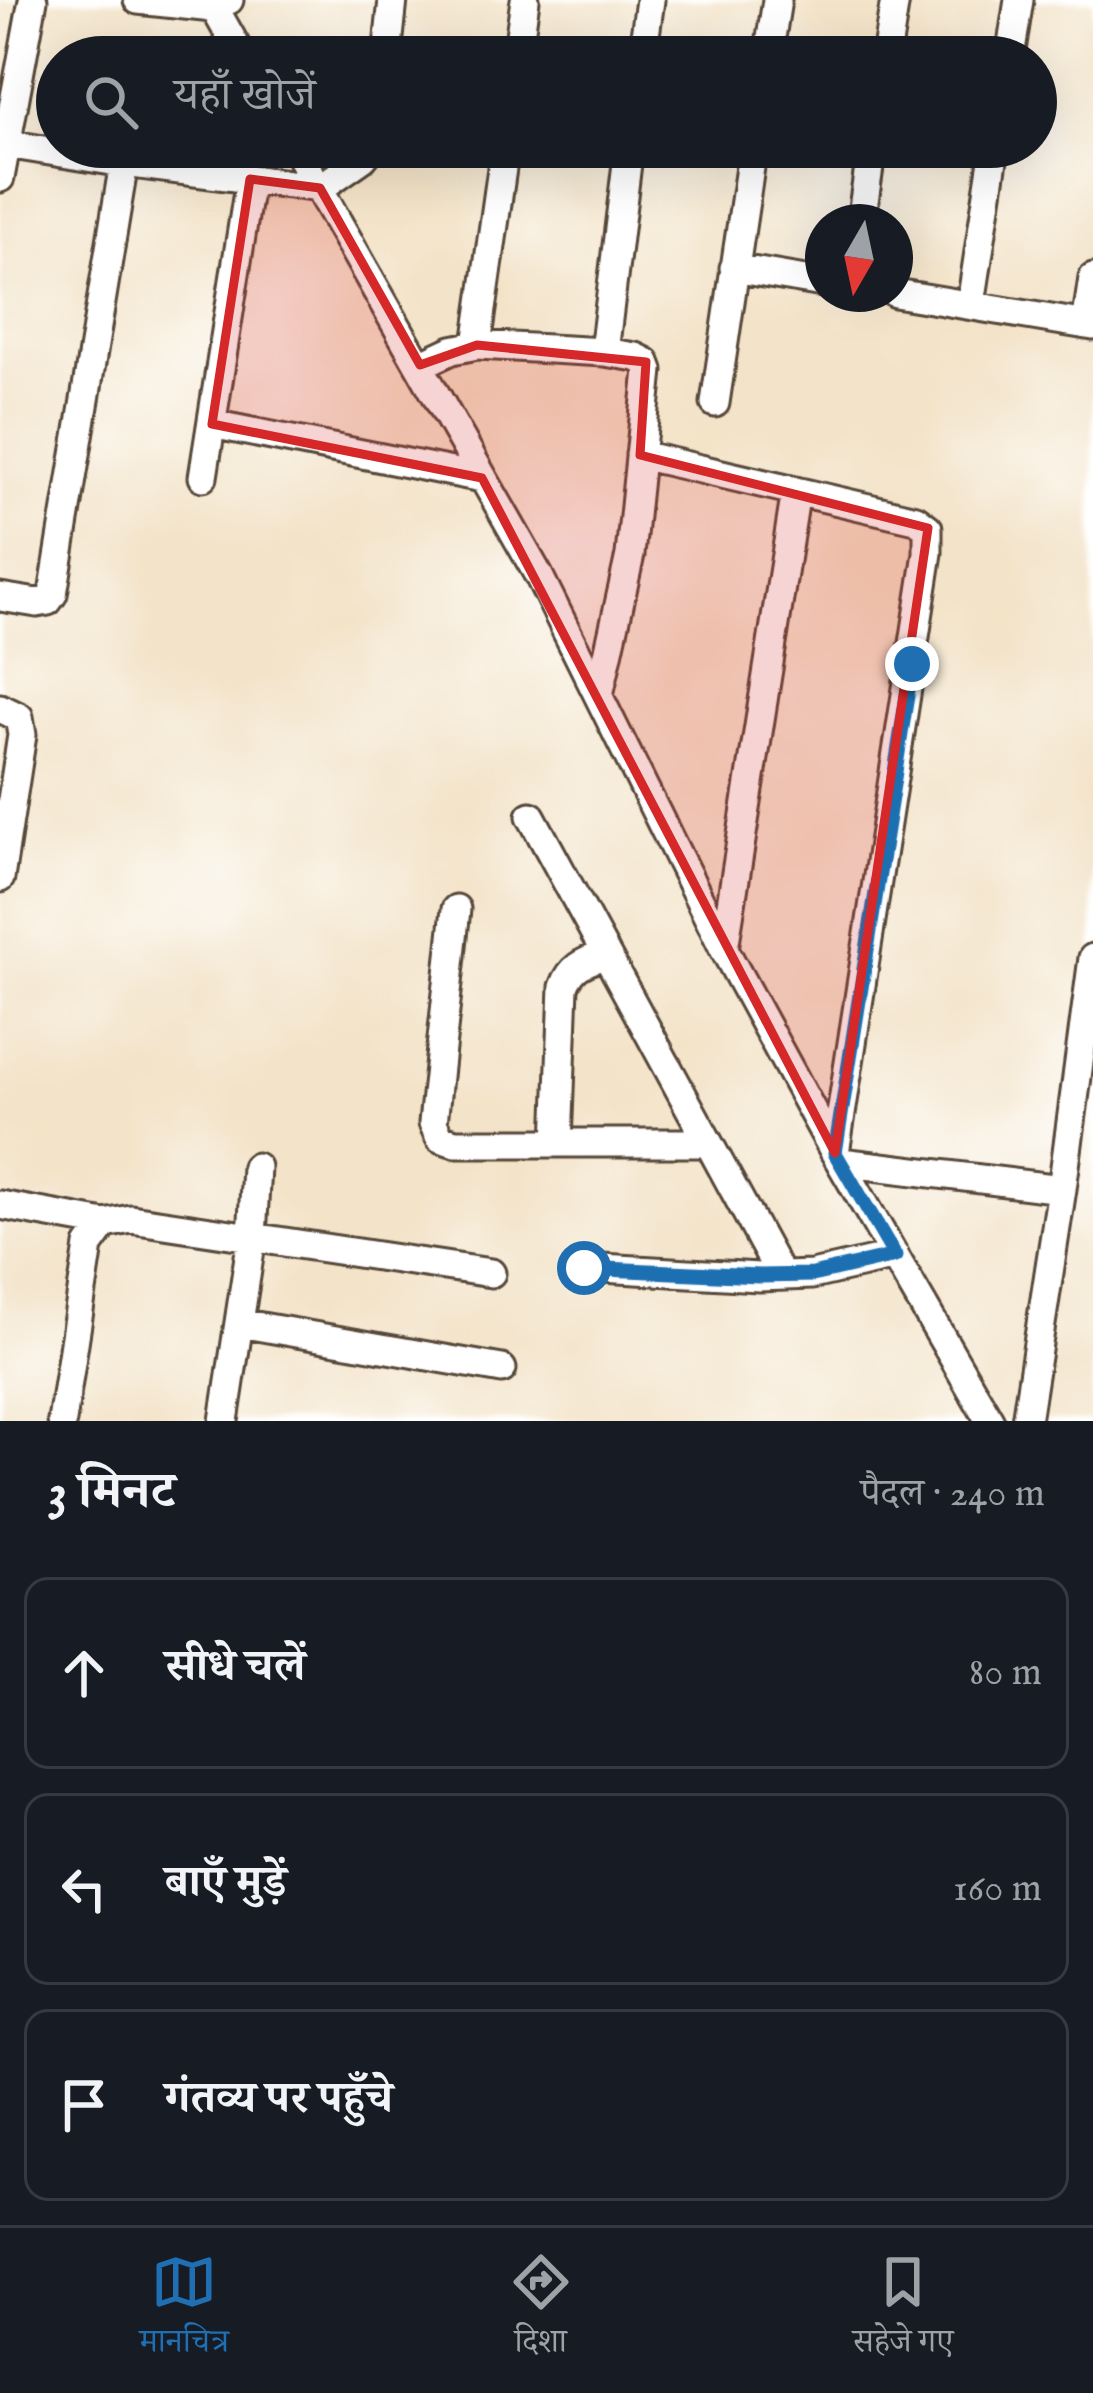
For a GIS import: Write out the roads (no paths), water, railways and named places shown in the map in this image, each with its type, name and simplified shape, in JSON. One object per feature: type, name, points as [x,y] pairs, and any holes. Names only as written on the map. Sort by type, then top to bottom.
[{"type":"street","points":[[0,178],[33,0]]},
{"type":"street","points":[[138,0],[218,3],[233,36]]},
{"type":"street","points":[[390,36],[394,0]]},
{"type":"street","points":[[520,36],[525,0]]},
{"type":"street","points":[[645,36],[650,0]]},
{"type":"street","points":[[771,36],[777,0]]},
{"type":"street","points":[[889,36],[895,0]]},
{"type":"street","points":[[1013,36],[1018,0]]},
{"type":"street","points":[[3,144],[36,149]]},
{"type":"street","points":[[0,597],[37,603],[48,601],[53,594],[123,168]]},
{"type":"street","points":[[163,168],[320,188],[349,168]]},
{"type":"street","points":[[308,168],[539,576],[724,949],[990,1421]]},
{"type":"street","points":[[477,345],[502,168]]},
{"type":"street","points":[[604,352],[626,168]]},
{"type":"street","points":[[716,403],[750,168]]},
{"type":"street","points":[[864,204],[869,168]]},
{"type":"street","points":[[971,304],[992,168]]},
{"type":"street","points":[[203,477],[250,179]]},
{"type":"street","points":[[734,268],[805,280]]},
{"type":"street","points":[[913,296],[1089,325],[1093,278]]},
{"type":"street","points":[[420,364],[477,345],[604,352],[646,362],[649,370],[630,555],[599,695]]},
{"type":"street","points":[[212,424],[482,478]]},
{"type":"street","points":[[640,455],[916,519],[928,528],[930,540],[838,1158]]},
{"type":"street","points":[[724,949],[796,490]]},
{"type":"street","points":[[0,708],[20,717],[22,735],[0,878]]},
{"type":"street","points":[[531,816],[781,1276]]},
{"type":"street","points":[[456,909],[434,1124],[440,1138],[455,1143],[708,1143]]},
{"type":"street","points":[[558,1143],[564,988],[577,965],[606,954]]},
{"type":"street","points":[[1026,1421],[1093,958]]},
{"type":"street","points":[[838,1158],[1062,1189]]},
{"type":"street","points":[[224,1421],[252,1237],[256,1167]]},
{"type":"street","points":[[0,1205],[105,1224],[131,1219],[491,1273]]},
{"type":"street","points":[[62,1421],[89,1246],[105,1224]]},
{"type":"street","points":[[584,1268],[812,1275],[895,1256]]},
{"type":"street","points":[[239,1323],[502,1369]]}]
